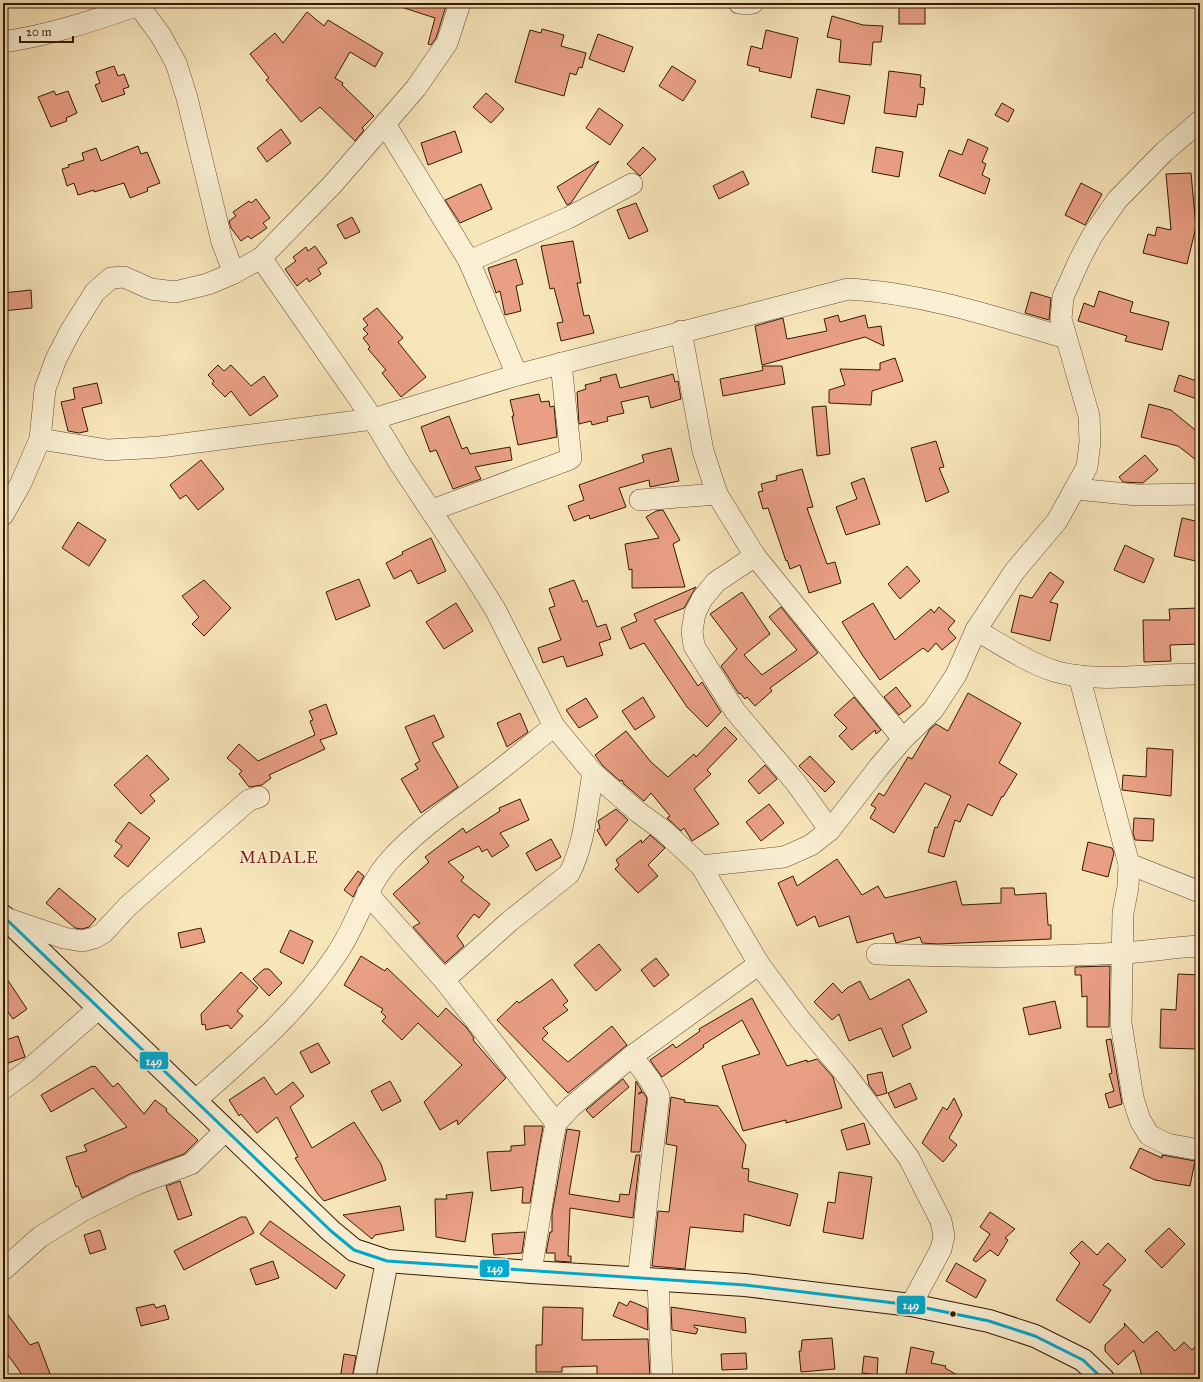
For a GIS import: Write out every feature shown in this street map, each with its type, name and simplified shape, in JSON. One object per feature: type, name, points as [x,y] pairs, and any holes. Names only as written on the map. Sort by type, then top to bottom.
[{"type":"main road","points":[[5,918],[331,1231],[354,1250],[386,1261],[648,1280],[745,1285],[911,1305],[989,1321],[1035,1336],[1083,1360],[1103,1379]]},
{"type":"main road","points":[[364,1379],[386,1261]]},
{"type":"street","points":[[3,515],[21,483],[40,439],[45,389],[56,359],[71,330],[95,292],[111,278],[124,277],[151,289],[175,292],[208,284],[234,273],[261,258],[332,185],[416,88],[447,43],[460,3]]},
{"type":"street","points":[[739,3],[753,3]]},
{"type":"street","points":[[3,42],[27,39],[85,25],[137,4],[161,36],[176,63],[188,98],[222,242],[234,273]]},
{"type":"street","points":[[701,866],[784,857],[811,845],[830,830],[903,739],[933,710],[956,675],[976,630],[1014,572],[1057,521],[1076,489],[1087,466],[1090,442],[1089,416],[1061,319],[1063,297],[1092,236],[1117,200],[1164,152],[1200,121]]},
{"type":"street","points":[[385,124],[469,261],[517,375]]},
{"type":"street","points":[[469,261],[568,218],[632,184]]},
{"type":"street","points":[[261,258],[373,418],[400,464],[432,510],[495,610],[554,726],[593,773],[638,812],[664,830],[701,866],[759,964],[799,1018],[844,1072],[909,1158],[941,1221],[944,1236],[941,1249],[911,1305]]},
{"type":"street","points":[[40,439],[108,450],[152,447],[373,418],[561,363],[848,289],[877,291],[947,305],[1066,338]]},
{"type":"street","points":[[681,331],[702,451],[716,494],[755,556],[903,739]]},
{"type":"street","points":[[432,510],[571,458],[561,363]]},
{"type":"street","points":[[1076,489],[1137,495],[1200,494]]},
{"type":"street","points":[[640,500],[716,494]]},
{"type":"street","points":[[755,556],[716,582],[702,599],[695,613],[692,630],[694,646],[735,710],[796,783],[830,830]]},
{"type":"street","points":[[976,630],[1053,671],[1079,676],[1200,674]]},
{"type":"street","points":[[1079,676],[1128,864],[1128,887],[1123,913],[1120,1023],[1133,1098],[1140,1120],[1150,1135],[1167,1144],[1200,1150]]},
{"type":"street","points":[[196,1101],[271,1033],[312,986],[336,956],[349,934],[367,893],[389,861],[408,842],[450,806],[492,776],[554,726]]},
{"type":"street","points":[[444,980],[510,921],[569,874],[574,866],[585,823],[593,773]]},
{"type":"street","points":[[5,918],[64,938],[82,941],[94,938],[103,933],[128,906],[249,800],[259,797]]},
{"type":"street","points":[[1128,864],[1200,892]]},
{"type":"street","points":[[367,893],[444,980],[556,1123]]},
{"type":"street","points":[[877,954],[965,958],[1123,953],[1173,947],[1200,946]]},
{"type":"street","points":[[531,1272],[556,1123],[571,1107],[632,1056],[759,964]]},
{"type":"street","points":[[3,1089],[99,1008]]},
{"type":"street","points":[[632,1056],[653,1084],[658,1096],[648,1280],[662,1379]]},
{"type":"street","points":[[3,1270],[40,1238],[82,1211],[137,1184],[191,1164],[226,1130]]},
{"type":"building","points":[[399,3],[447,3],[436,38],[431,45],[428,44],[435,18],[398,6]]},
{"type":"building","points":[[899,3],[925,3],[925,24],[899,24]]},
{"type":"building","points":[[307,12],[324,26],[328,20],[383,53],[375,67],[350,52],[335,78],[343,83],[342,85],[374,116],[362,128],[364,130],[355,141],[320,107],[301,122],[266,80],[269,78],[250,54],[275,33],[283,43]]},
{"type":"building","points":[[832,16],[863,25],[883,26],[881,42],[873,42],[871,65],[839,62],[841,40],[827,37]]},
{"type":"building","points":[[542,29],[564,35],[561,46],[586,53],[582,68],[579,67],[576,75],[570,73],[564,96],[515,82],[530,30],[541,33]]},
{"type":"building","points":[[766,30],[798,38],[791,78],[759,71],[760,68],[747,65],[751,46],[762,49]]},
{"type":"building","points":[[598,34],[633,47],[624,72],[589,59]]},
{"type":"building","points":[[114,66],[118,76],[124,74],[129,87],[123,89],[125,94],[102,102],[95,85],[100,83],[96,72]]},
{"type":"building","points":[[672,66],[696,81],[683,101],[659,86]]},
{"type":"building","points":[[889,71],[921,75],[920,87],[925,88],[923,105],[918,104],[916,117],[884,113]]},
{"type":"building","points":[[817,89],[850,96],[844,124],[811,117]]},
{"type":"building","points":[[54,91],[56,95],[68,91],[77,113],[66,118],[67,121],[51,127],[38,97]]},
{"type":"building","points":[[486,93],[504,109],[491,123],[473,107]]},
{"type":"building","points":[[1002,103],[1014,110],[1008,122],[995,115]]},
{"type":"building","points":[[599,108],[623,125],[610,145],[586,128]]},
{"type":"building","points":[[281,129],[291,143],[267,162],[257,148]]},
{"type":"building","points":[[455,131],[462,152],[428,165],[421,143]]},
{"type":"building","points":[[968,139],[988,148],[982,162],[986,164],[982,175],[990,179],[985,194],[939,176],[949,150],[962,155]]},
{"type":"building","points":[[138,146],[141,154],[147,152],[160,183],[147,188],[148,191],[130,198],[124,183],[78,195],[74,183],[67,186],[62,169],[69,167],[68,165],[84,160],[82,153],[96,148],[101,161]]},
{"type":"building","points":[[643,147],[656,159],[640,176],[627,164]]},
{"type":"building","points":[[876,147],[903,152],[899,177],[872,172]]},
{"type":"building","points":[[599,161],[571,203],[567,205],[557,187]]},
{"type":"building","points":[[743,171],[749,184],[719,199],[713,186]]},
{"type":"building","points":[[1191,173],[1196,227],[1187,264],[1143,253],[1148,234],[1155,236],[1157,227],[1171,230],[1166,174]]},
{"type":"building","points":[[1081,183],[1102,194],[1085,225],[1065,215]]},
{"type":"building","points":[[481,184],[492,209],[460,223],[445,200]]},
{"type":"building","points":[[256,199],[270,218],[263,223],[267,228],[251,239],[248,236],[241,241],[231,228],[229,221],[236,216],[233,212],[249,201],[251,203]]},
{"type":"building","points":[[636,203],[648,231],[629,239],[617,210]]},
{"type":"building","points":[[352,217],[360,232],[345,239],[337,225]]},
{"type":"building","points":[[573,241],[581,283],[577,283],[584,316],[589,315],[594,333],[561,341],[557,323],[563,322],[554,288],[550,289],[541,246]]},
{"type":"building","points":[[315,246],[327,263],[318,269],[321,274],[309,282],[307,278],[297,286],[285,269],[296,261],[293,257],[306,247],[308,251]]},
{"type":"building","points":[[516,259],[523,284],[516,286],[521,311],[505,315],[500,291],[496,293],[488,268]]},
{"type":"building","points":[[31,290],[32,308],[3,311],[3,293]]},
{"type":"building","points":[[1099,291],[1133,302],[1130,312],[1169,322],[1162,350],[1125,341],[1127,336],[1078,321],[1084,303],[1094,307]]},
{"type":"building","points":[[1031,292],[1051,298],[1049,320],[1025,313]]},
{"type":"building","points":[[377,308],[403,338],[398,342],[426,377],[401,397],[382,373],[386,370],[368,349],[370,347],[363,338],[368,334],[363,329],[368,325],[363,319]]},
{"type":"building","points":[[838,315],[840,322],[865,315],[868,328],[881,326],[884,346],[865,337],[762,365],[755,326],[783,318],[787,339],[827,331],[824,319]]},
{"type":"building","points":[[895,358],[903,381],[872,391],[871,405],[829,403],[829,390],[845,385],[840,369],[880,370],[880,363]]},
{"type":"building","points":[[218,365],[224,371],[231,365],[251,386],[264,376],[278,396],[250,416],[231,391],[225,397],[212,384],[214,381],[208,375]]},
{"type":"building","points":[[762,366],[782,366],[785,384],[723,396],[720,379],[760,371],[763,370]]},
{"type":"building","points":[[616,374],[620,388],[673,374],[675,382],[678,381],[681,399],[651,408],[648,396],[621,402],[624,413],[607,417],[608,421],[592,425],[591,421],[579,424],[577,392],[586,389],[585,385],[601,381],[600,378]]},
{"type":"building","points":[[1179,375],[1200,382],[1200,400],[1174,391]]},
{"type":"building","points":[[97,383],[102,403],[82,408],[88,431],[79,433],[68,431],[61,402],[75,399],[73,388]]},
{"type":"building","points":[[539,394],[541,402],[549,401],[550,407],[554,406],[557,437],[518,445],[510,400]]},
{"type":"building","points":[[1149,404],[1171,410],[1200,434],[1200,463],[1178,446],[1141,437]]},
{"type":"building","points":[[826,406],[830,454],[817,456],[812,407]]},
{"type":"building","points":[[449,416],[462,449],[467,447],[470,454],[510,447],[512,460],[475,467],[481,479],[453,489],[436,450],[430,452],[421,427]]},
{"type":"building","points":[[936,441],[944,467],[939,468],[949,492],[926,502],[911,448]]},
{"type":"building","points":[[671,448],[679,481],[650,487],[649,480],[619,488],[626,507],[590,519],[589,515],[574,521],[568,506],[584,500],[579,485],[644,462],[642,455]]},
{"type":"building","points":[[1145,455],[1158,470],[1143,483],[1123,482],[1119,477]]},
{"type":"building","points":[[201,460],[224,489],[198,510],[186,495],[180,499],[170,485]]},
{"type":"building","points":[[802,469],[813,507],[807,508],[827,564],[835,562],[841,583],[809,593],[800,565],[790,569],[768,508],[763,509],[758,492],[763,491],[761,484],[777,480],[776,476]]},
{"type":"building","points":[[864,478],[880,524],[846,535],[836,507],[857,499],[851,483]]},
{"type":"building","points":[[663,510],[680,540],[673,544],[685,587],[632,588],[632,569],[629,570],[625,544],[659,538],[646,517],[656,511]]},
{"type":"building","points":[[1182,518],[1200,522],[1200,562],[1174,556]]},
{"type":"building","points":[[78,522],[106,540],[89,566],[62,548]]},
{"type":"building","points":[[431,538],[446,571],[418,584],[411,570],[394,579],[386,563],[403,554],[402,552]]},
{"type":"building","points":[[1125,545],[1154,559],[1144,583],[1114,570]]},
{"type":"building","points":[[907,566],[920,581],[900,599],[888,584]]},
{"type":"building","points":[[1050,572],[1064,582],[1050,602],[1058,604],[1050,641],[1011,632],[1020,595],[1032,598]]},
{"type":"building","points":[[359,579],[370,606],[336,620],[326,592]]},
{"type":"building","points":[[204,580],[231,608],[204,636],[192,624],[199,617],[182,596]]},
{"type":"building","points":[[574,580],[583,602],[587,600],[597,627],[606,624],[611,639],[599,643],[603,655],[567,667],[563,656],[543,663],[538,648],[561,640],[549,608],[555,606],[549,589]]},
{"type":"building","points":[[696,587],[684,608],[654,620],[698,686],[702,682],[721,712],[707,727],[687,707],[644,643],[630,649],[621,628],[637,621],[634,614]]},
{"type":"building","points":[[742,592],[770,634],[744,655],[762,675],[797,650],[769,617],[781,607],[818,653],[770,688],[772,691],[755,706],[747,697],[745,699],[740,693],[739,694],[721,666],[737,649],[710,614]]},
{"type":"building","points":[[456,603],[473,631],[444,649],[426,622]]},
{"type":"building","points":[[873,603],[895,640],[931,609],[934,613],[939,607],[955,621],[948,629],[956,638],[942,650],[936,643],[928,652],[923,648],[880,680],[842,622]]},
{"type":"building","points":[[1200,608],[1200,644],[1170,645],[1171,661],[1144,662],[1143,620],[1170,620],[1169,609]]},
{"type":"building","points":[[896,687],[911,706],[899,715],[884,697]]},
{"type":"building","points":[[968,693],[1021,723],[999,763],[1017,774],[1003,797],[1002,796],[992,816],[968,804],[960,822],[955,820],[944,857],[928,852],[935,827],[937,828],[951,796],[925,783],[894,833],[870,818],[876,808],[871,805],[879,793],[884,796],[908,757],[912,759],[930,729],[936,724],[948,731]]},
{"type":"building","points":[[643,697],[655,717],[635,730],[622,711]]},
{"type":"building","points":[[854,697],[881,730],[876,734],[875,730],[852,750],[839,736],[847,728],[834,715]]},
{"type":"building","points":[[586,698],[598,717],[579,728],[566,710]]},
{"type":"building","points":[[326,704],[337,734],[320,740],[325,749],[269,775],[271,778],[262,785],[249,787],[239,774],[242,771],[227,758],[239,744],[258,761],[315,735],[310,721],[313,720],[309,711]]},
{"type":"building","points":[[520,713],[528,732],[507,747],[497,723]]},
{"type":"building","points":[[434,715],[444,737],[432,743],[458,787],[421,813],[401,779],[418,769],[415,764],[420,761],[405,727]]},
{"type":"building","points":[[725,727],[737,739],[707,770],[711,774],[694,789],[719,824],[692,841],[684,828],[681,831],[667,818],[670,816],[651,793],[644,801],[624,784],[622,780],[620,781],[603,766],[595,755],[626,731],[651,762],[668,777],[694,754],[696,757]]},
{"type":"building","points":[[1147,748],[1173,750],[1171,796],[1122,790],[1123,775],[1146,777]]},
{"type":"building","points":[[147,755],[169,779],[150,795],[155,801],[141,814],[114,785]]},
{"type":"building","points":[[810,756],[835,782],[825,792],[799,766]]},
{"type":"building","points":[[765,765],[777,779],[759,794],[748,781]]},
{"type":"building","points":[[520,799],[529,820],[500,833],[509,846],[492,857],[487,849],[482,852],[479,846],[448,862],[464,877],[461,881],[490,904],[479,918],[474,914],[457,936],[464,946],[445,963],[413,927],[420,923],[393,894],[429,862],[425,857],[463,828],[466,833],[500,811],[499,808]]},
{"type":"building","points":[[769,804],[784,823],[761,841],[746,822]]},
{"type":"building","points":[[616,809],[628,820],[606,846],[597,830],[600,828],[598,821]]},
{"type":"building","points":[[1134,818],[1154,819],[1153,841],[1135,840],[1133,833]]},
{"type":"building","points":[[129,822],[150,838],[128,867],[114,856],[122,846],[115,841]]},
{"type":"building","points":[[650,835],[665,848],[648,865],[658,876],[638,893],[615,869],[619,865],[616,860],[641,840],[642,843]]},
{"type":"building","points":[[551,839],[561,857],[536,871],[526,853]]},
{"type":"building","points":[[1088,842],[1112,848],[1114,853],[1108,877],[1082,870]]},
{"type":"building","points":[[837,859],[862,895],[878,886],[885,898],[956,881],[962,905],[1001,903],[1001,888],[1014,888],[1015,895],[1046,893],[1048,925],[1051,925],[1051,939],[938,944],[922,943],[920,937],[896,943],[893,933],[857,943],[849,916],[819,927],[815,916],[797,926],[778,883],[793,876],[797,886]]},
{"type":"building","points":[[358,871],[364,876],[353,897],[344,890]]},
{"type":"building","points":[[59,888],[96,919],[89,927],[82,929],[75,928],[46,903]]},
{"type":"building","points":[[201,928],[205,942],[181,948],[178,933]]},
{"type":"building","points":[[290,930],[313,941],[303,964],[280,952]]},
{"type":"building","points":[[599,944],[621,970],[596,991],[574,965]]},
{"type":"building","points":[[361,956],[385,971],[387,968],[438,1017],[446,1008],[466,1027],[474,1038],[473,1040],[506,1078],[458,1125],[457,1120],[440,1130],[424,1102],[462,1065],[418,1023],[402,1040],[382,1021],[386,1017],[381,1012],[383,1009],[344,985]]},
{"type":"building","points":[[656,958],[669,975],[654,987],[641,970]]},
{"type":"building","points":[[1110,966],[1109,1027],[1087,1027],[1087,996],[1082,997],[1081,975],[1075,975],[1075,967]]},
{"type":"building","points":[[264,969],[269,969],[282,983],[269,996],[253,979]]},
{"type":"building","points":[[241,972],[258,988],[237,1011],[243,1016],[231,1029],[228,1025],[206,1030],[205,1024],[202,1025],[201,1014]]},
{"type":"building","points":[[3,973],[27,1009],[13,1019],[3,1005]]},
{"type":"building","points":[[1178,974],[1200,975],[1200,1049],[1160,1048],[1161,1009],[1176,1010]]},
{"type":"building","points":[[552,979],[568,1001],[563,1005],[568,1010],[543,1028],[548,1033],[542,1039],[568,1062],[612,1026],[627,1045],[568,1093],[497,1020],[517,1001],[519,1003]]},
{"type":"building","points":[[909,979],[927,1012],[902,1025],[911,1048],[893,1057],[881,1028],[849,1041],[839,1014],[832,1020],[814,1002],[833,983],[842,993],[847,988],[860,981],[870,1000]]},
{"type":"building","points":[[752,998],[787,1066],[807,1060],[807,1062],[817,1059],[833,1077],[842,1108],[786,1123],[786,1120],[743,1131],[722,1066],[760,1054],[742,1020],[703,1045],[704,1047],[662,1077],[650,1060],[673,1044],[676,1048],[700,1031],[699,1029]]},
{"type":"building","points":[[1055,1001],[1061,1028],[1029,1035],[1023,1008]]},
{"type":"building","points":[[18,1036],[25,1057],[3,1065],[3,1041]]},
{"type":"building","points":[[1111,1039],[1122,1104],[1109,1108],[1105,1094],[1114,1091],[1109,1074],[1112,1073],[1106,1040]]},
{"type":"building","points":[[318,1043],[330,1063],[311,1073],[300,1052]]},
{"type":"building","points":[[92,1066],[95,1066],[113,1087],[118,1083],[144,1114],[155,1100],[167,1109],[166,1111],[198,1140],[184,1154],[132,1173],[82,1198],[78,1186],[76,1187],[66,1157],[87,1151],[84,1145],[127,1127],[93,1088],[51,1112],[41,1095]]},
{"type":"building","points":[[882,1072],[887,1093],[877,1096],[869,1085],[867,1075]]},
{"type":"building","points":[[264,1077],[276,1095],[293,1082],[304,1096],[290,1107],[312,1148],[354,1122],[381,1164],[386,1180],[324,1201],[317,1193],[295,1158],[298,1157],[277,1117],[257,1133],[241,1114],[239,1116],[229,1100]]},
{"type":"building","points":[[623,1079],[629,1087],[593,1118],[586,1110]]},
{"type":"building","points":[[390,1081],[401,1101],[382,1111],[371,1091]]},
{"type":"building","points":[[636,1081],[642,1091],[638,1094],[643,1092],[647,1098],[640,1152],[631,1152]]},
{"type":"building","points":[[910,1083],[917,1099],[895,1108],[888,1093]]},
{"type":"building","points":[[671,1097],[685,1100],[684,1102],[718,1106],[746,1145],[742,1168],[749,1169],[748,1181],[798,1194],[790,1226],[744,1214],[743,1232],[690,1227],[685,1269],[652,1266],[658,1211],[669,1212],[677,1146],[666,1144]]},
{"type":"building","points":[[954,1098],[962,1115],[949,1138],[957,1145],[943,1162],[922,1143],[943,1107],[947,1110]]},
{"type":"building","points":[[864,1123],[870,1144],[847,1150],[841,1130]]},
{"type":"building","points":[[524,1126],[543,1126],[530,1203],[522,1203],[523,1187],[491,1191],[487,1152],[511,1151],[511,1146],[525,1145]]},
{"type":"building","points":[[567,1129],[580,1131],[569,1194],[619,1202],[620,1194],[629,1195],[636,1155],[640,1155],[633,1218],[570,1208],[568,1256],[571,1256],[571,1262],[555,1261],[555,1253],[546,1253],[550,1232],[552,1232],[552,1214]]},
{"type":"building","points":[[1140,1148],[1162,1158],[1162,1155],[1195,1161],[1190,1186],[1155,1180],[1130,1168]]},
{"type":"building","points":[[839,1172],[872,1177],[863,1239],[823,1232],[828,1202],[835,1203]]},
{"type":"building","points":[[180,1181],[192,1215],[178,1220],[166,1186]]},
{"type":"building","points":[[473,1192],[465,1242],[436,1237],[435,1199],[447,1199],[446,1195]]},
{"type":"building","points":[[400,1206],[404,1230],[375,1235],[372,1239],[343,1215]]},
{"type":"building","points":[[990,1212],[1015,1229],[1005,1238],[1008,1240],[998,1256],[990,1250],[976,1262],[973,1260],[990,1234],[980,1227]]},
{"type":"building","points":[[241,1217],[246,1217],[254,1233],[184,1270],[174,1251]]},
{"type":"building","points":[[270,1221],[345,1275],[336,1289],[260,1234]]},
{"type":"building","points":[[1169,1228],[1185,1244],[1162,1268],[1145,1251]]},
{"type":"building","points":[[100,1230],[106,1249],[90,1254],[84,1235]]},
{"type":"building","points":[[525,1232],[522,1253],[494,1255],[492,1234]]},
{"type":"building","points":[[1082,1241],[1097,1255],[1108,1243],[1126,1260],[1103,1285],[1111,1290],[1090,1323],[1056,1300],[1080,1263],[1070,1253]]},
{"type":"building","points":[[273,1261],[279,1278],[256,1285],[250,1269]]},
{"type":"building","points":[[956,1263],[986,1280],[976,1298],[946,1281]]},
{"type":"building","points":[[630,1301],[647,1308],[648,1330],[613,1316],[619,1302],[627,1306]]},
{"type":"building","points":[[154,1304],[156,1308],[165,1305],[169,1319],[141,1326],[136,1308]]},
{"type":"building","points":[[543,1307],[583,1308],[582,1340],[648,1339],[650,1379],[597,1379],[597,1366],[562,1367],[562,1372],[536,1372],[536,1345],[542,1345]]},
{"type":"building","points":[[671,1307],[745,1318],[746,1333],[694,1325],[694,1327],[698,1329],[696,1334],[672,1330]]},
{"type":"building","points":[[3,1308],[30,1345],[38,1342],[52,1379],[25,1379],[3,1348]]},
{"type":"building","points":[[1124,1323],[1143,1343],[1157,1331],[1175,1351],[1184,1342],[1192,1350],[1200,1342],[1200,1379],[1167,1379],[1162,1374],[1143,1379],[1134,1350],[1118,1365],[1105,1351],[1105,1345],[1125,1326]]},
{"type":"building","points":[[832,1338],[835,1369],[801,1372],[799,1351],[801,1351],[802,1340]]},
{"type":"building","points":[[911,1347],[934,1352],[931,1363],[946,1366],[945,1368],[964,1379],[905,1379]]},
{"type":"building","points":[[746,1353],[747,1369],[722,1370],[721,1354]]},
{"type":"building","points":[[344,1354],[356,1356],[352,1379],[340,1379]]},
{"type":"building","points":[[864,1356],[878,1358],[877,1375],[862,1373]]},
{"type":"transit line","name":"149","points":[[3,916],[331,1231],[354,1250],[387,1261],[745,1285],[911,1305],[989,1321],[1035,1336],[1083,1360],[1103,1379]]},
{"type":"district","name":"MADALE","points":[[279,857]]}]
